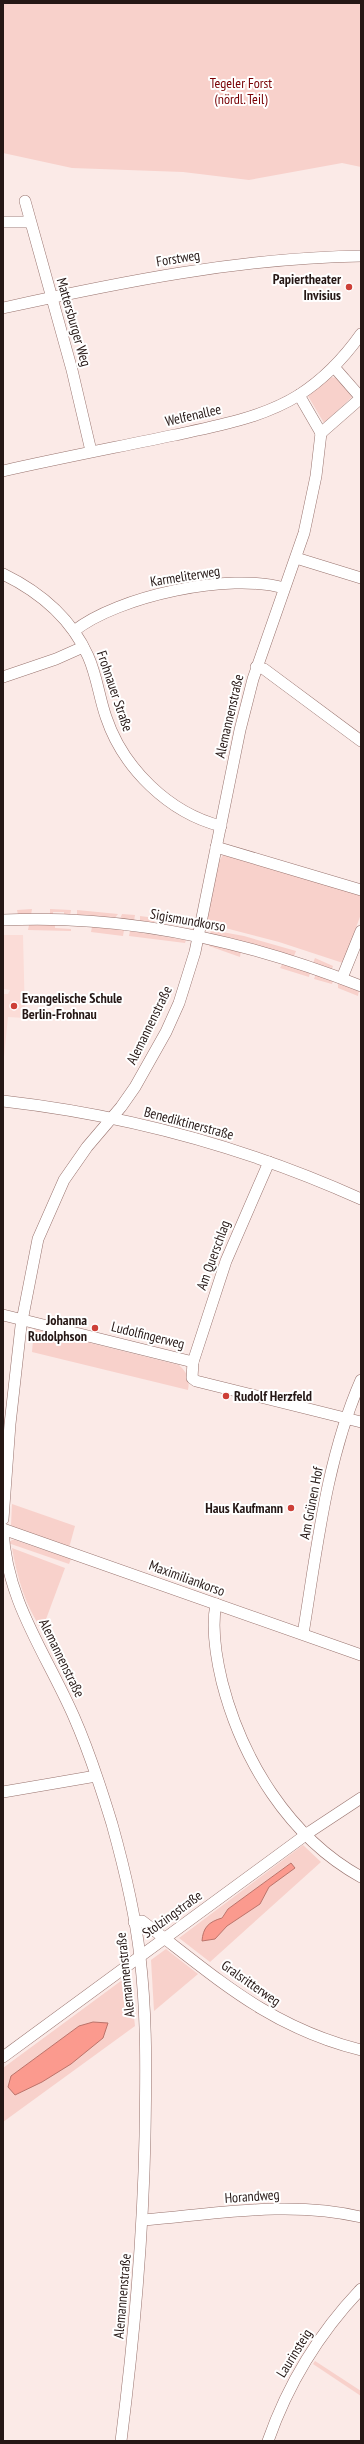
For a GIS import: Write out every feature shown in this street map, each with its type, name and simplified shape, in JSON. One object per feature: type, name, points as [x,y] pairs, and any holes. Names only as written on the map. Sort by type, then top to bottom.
[{"type":"street","name":"Mattersburger Weg","points":[[25,201],[52,298],[91,451]]},
{"type":"street","points":[[3,222],[30,222]]},
{"type":"street","name":"Forstweg","points":[[3,308],[186,271],[245,263],[361,256]]},
{"type":"street","name":"Welfenallee","points":[[3,471],[246,418],[299,395],[334,367],[361,334]]},
{"type":"street","points":[[299,395],[321,433],[361,398],[334,367]]},
{"type":"street","name":"Alemannenstraße","points":[[3,1519],[10,1424],[22,1319],[32,1261],[45,1220],[75,1163],[135,1087],[166,1032],[186,984],[198,936],[240,730],[256,667],[296,558],[309,514],[321,433]]},
{"type":"street","points":[[296,558],[361,578]]},
{"type":"street","name":"Frohnauer Straße","points":[[3,574],[42,598],[56,610],[74,631],[94,670],[114,737],[132,767],[169,800],[201,820],[221,826]]},
{"type":"street","name":"Karmeliterweg","points":[[74,631],[88,621],[117,608],[170,591],[247,584],[284,588]]},
{"type":"street","points":[[3,677],[56,659],[83,647]]},
{"type":"street","points":[[256,667],[264,670],[361,741]]},
{"type":"street","points":[[216,847],[361,890]]},
{"type":"street","name":"Sigismundkorso","points":[[3,920],[105,923],[198,936],[281,957],[361,986]]},
{"type":"street","points":[[342,978],[361,931]]},
{"type":"street","name":"Benediktinerstraße","points":[[3,1101],[67,1109],[177,1134],[269,1162],[361,1199]]},
{"type":"street","name":"Am Querschlag","points":[[194,1362],[226,1261],[269,1162]]},
{"type":"street","name":"Ludolfingerweg","points":[[3,1315],[194,1362],[191,1373],[192,1378],[196,1381],[361,1422]]},
{"type":"street","name":"Am Grünen Hof","points":[[303,1634],[323,1515],[346,1418],[361,1380]]},
{"type":"street","name":"Alemannenstraße","points":[[3,1529],[6,1565],[14,1593],[75,1718],[96,1776],[120,1852],[140,1956],[146,2055],[144,2220],[135,2327],[121,2441]]},
{"type":"street","name":"Maximiliankorso","points":[[3,1529],[361,1655]]},
{"type":"street","points":[[216,1604],[213,1617],[219,1669],[236,1726],[250,1758],[268,1786],[306,1835],[333,1859],[361,1877]]},
{"type":"street","points":[[3,1792],[96,1776]]},
{"type":"street","name":"Stolzingstraße","points":[[3,2057],[306,1835],[361,1798]]},
{"type":"street","name":"Gralsritterweg","points":[[134,1922],[142,1921],[240,1996],[265,2012],[311,2035],[361,2050]]},
{"type":"street","name":"Horandweg","points":[[144,2220],[298,2208],[333,2210],[361,2217]]},
{"type":"street","name":"Laurinsteig","points":[[268,2441],[276,2416],[307,2358],[327,2329],[361,2290]]},
{"type":"shaded area","name":"Evangelische Schule Berlin-Frohnau","points":[[3,935],[23,935],[25,1018],[8,1017],[3,1067],[3,994],[8,994],[10,990],[3,989]]},
{"type":"shaded area","points":[[291,1863],[295,1868],[269,1887],[260,1904],[227,1926],[215,1939],[202,1941],[207,1926],[213,1921],[222,1918],[228,1909]]},
{"type":"shaded area","points":[[93,2022],[108,2023],[103,2038],[71,2064],[42,2082],[15,2095],[8,2087],[11,2076],[79,2026]]},
{"type":"green space","name":"Tegeler Forst (nördl. Teil)","points":[[3,3],[361,3],[361,167],[342,163],[249,180],[183,172],[72,168],[3,153]]},
{"type":"green space","points":[[330,377],[338,378],[352,397],[324,423],[308,396]]},
{"type":"green space","points":[[223,855],[361,894],[361,914],[343,963],[279,942],[206,923],[219,861]]},
{"type":"green space","points":[[32,909],[31,915],[18,915],[17,910]]},
{"type":"green space","points":[[50,909],[71,910],[70,916],[64,916],[64,912],[53,912],[53,915],[50,915]]},
{"type":"green space","points":[[77,910],[118,914],[114,919],[77,916]]},
{"type":"green space","points":[[122,914],[135,915],[134,921],[120,919]]},
{"type":"green space","points":[[140,916],[155,918],[154,923],[140,922]]},
{"type":"green space","points":[[29,925],[55,925],[55,928],[71,929],[71,931],[28,930]]},
{"type":"green space","points":[[92,927],[124,930],[123,936],[91,932]]},
{"type":"green space","points":[[211,930],[244,936],[296,951],[294,956],[210,934]]},
{"type":"green space","points":[[130,931],[186,940],[185,943],[129,936]]},
{"type":"green space","points":[[210,944],[241,951],[240,957],[209,946]]},
{"type":"green space","points":[[315,958],[333,966],[332,969],[313,963]]},
{"type":"green space","points":[[283,963],[310,972],[309,977],[280,968]]},
{"type":"green space","points":[[316,974],[333,980],[332,984],[314,979]]},
{"type":"green space","points":[[338,982],[359,990],[358,996],[338,988]]},
{"type":"green space","points":[[34,1329],[179,1365],[187,1376],[189,1383],[188,1390],[32,1352]]},
{"type":"green space","points":[[12,1504],[75,1526],[69,1548],[12,1527]]},
{"type":"green space","points":[[12,1540],[71,1559],[69,1564],[8,1543]]},
{"type":"green space","points":[[12,1548],[65,1568],[42,1630],[26,1601],[16,1570]]},
{"type":"green space","points":[[303,1845],[321,1862],[210,1962],[179,1938]],"holes":[[[290,1863],[294,1868],[269,1887],[260,1904],[227,1926],[215,1939],[202,1941],[228,1909]]]},
{"type":"green space","points":[[166,1949],[198,1974],[154,2011],[151,1960]]},
{"type":"green space","points":[[129,1975],[135,2026],[3,2122],[3,2068]],"holes":[[[79,2026],[8,2087],[11,2076]]]},
{"type":"green space","points":[[315,2361],[361,2391],[361,2396],[313,2364]]},
{"type":"place","name":"Papiertheater Invisius","points":[[349,287]]},
{"type":"place","name":"Evangelische Schule Berlin-Frohnau","points":[[14,1006]]},
{"type":"place","name":"Johanna Rudolphson","points":[[95,1328]]},
{"type":"place","name":"Rudolf Herzfeld","points":[[226,1396]]},
{"type":"place","name":"Haus Kaufmann","points":[[291,1508]]}]
